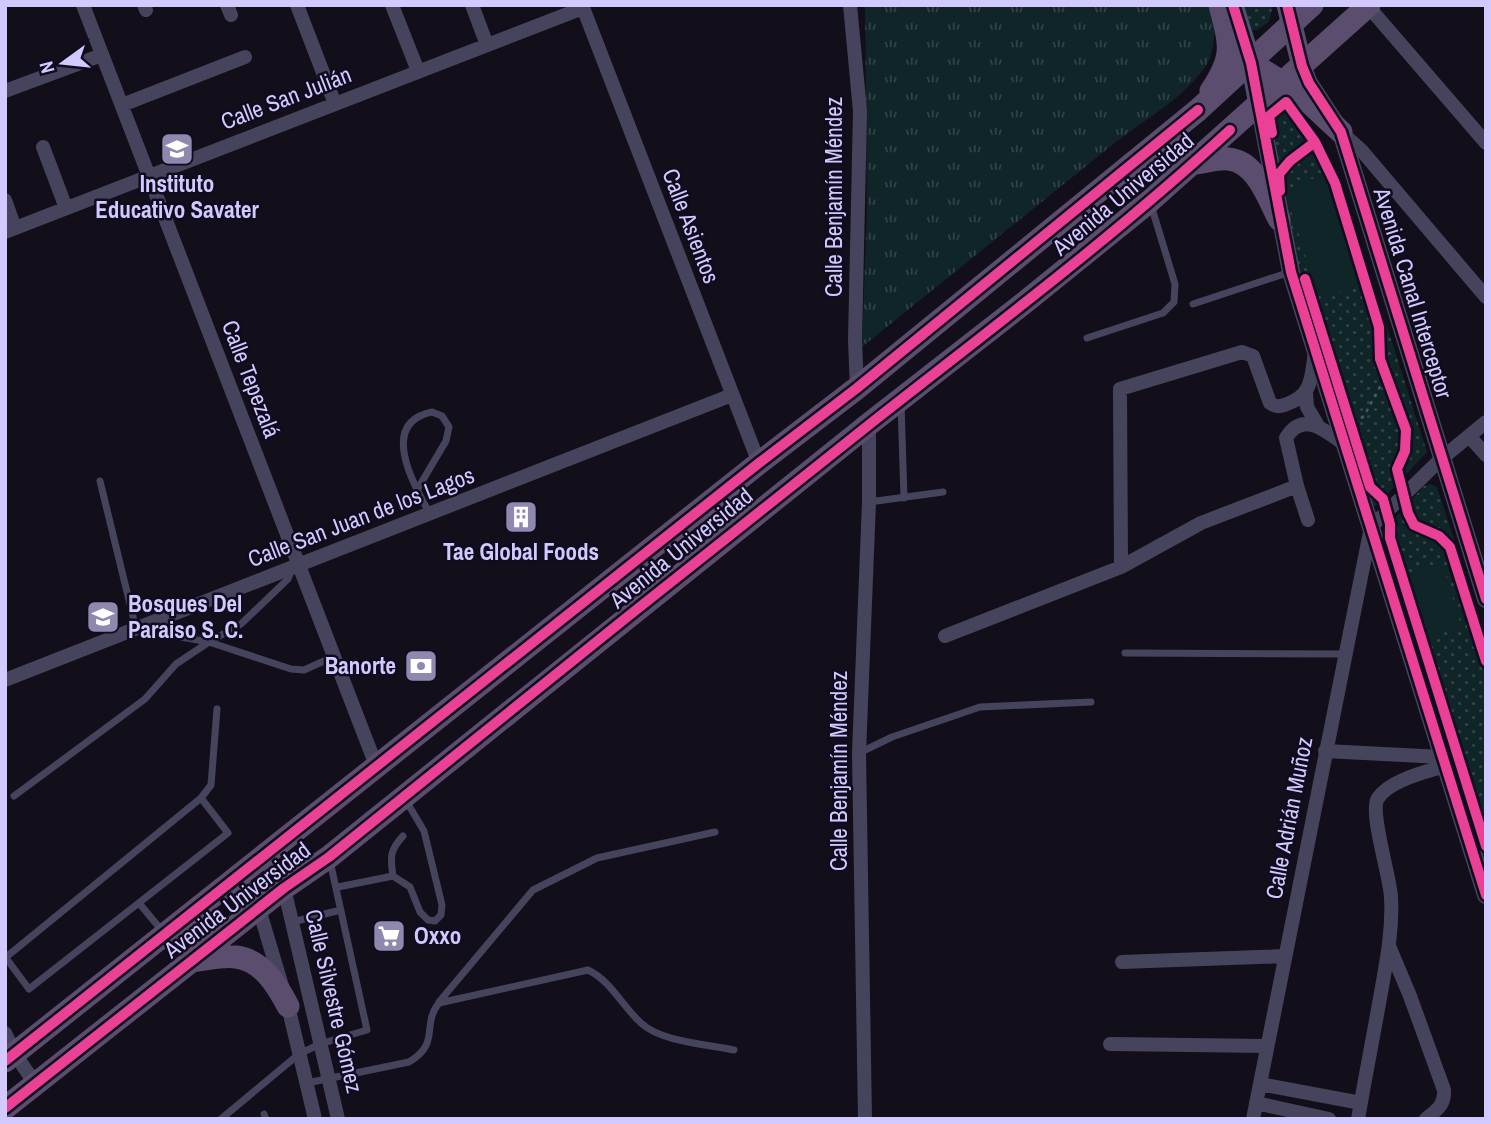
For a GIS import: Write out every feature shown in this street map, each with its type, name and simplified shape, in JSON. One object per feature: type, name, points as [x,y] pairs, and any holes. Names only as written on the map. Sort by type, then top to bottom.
[{"type":"main road","points":[[1198,110],[1223,73],[1229,55],[1220,5]]},
{"type":"main road","points":[[1233,5],[1251,63],[1259,104]]},
{"type":"main road","name":"Avenida Universidad","points":[[10,1058],[857,388],[1198,110],[1251,63],[1289,15],[1312,5]]},
{"type":"main road","name":"Avenida Universidad","points":[[5,1108],[190,961],[329,856],[1024,303],[1195,163],[1368,6]]},
{"type":"main road","name":"Avenida Canal Interceptor","points":[[1289,15],[1302,66]]},
{"type":"main road","points":[[1251,63],[1284,82],[1321,112],[1340,132]]},
{"type":"main road","points":[[1195,163],[1228,159],[1244,163],[1255,175],[1279,219]]},
{"type":"main road","points":[[190,961],[236,957],[260,967],[274,981],[288,1006]]},
{"type":"street","name":"Calle Tepezalá","points":[[83,5],[295,568],[377,768]]},
{"type":"street","points":[[297,5],[335,104]]},
{"type":"street","points":[[392,5],[418,71]]},
{"type":"street","points":[[472,5],[487,44]]},
{"type":"street","name":"Calle Benjamín Méndez","points":[[850,5],[860,111],[856,276],[857,388]]},
{"type":"street","name":"Calle San Julián","points":[[10,230],[582,6]]},
{"type":"street","name":"Calle Asientos","points":[[582,6],[759,463]]},
{"type":"street","points":[[1368,6],[1486,143]]},
{"type":"street","points":[[5,92],[102,55]]},
{"type":"street","points":[[122,105],[245,57]]},
{"type":"street","name":"Avenida Canal Interceptor","points":[[1302,66],[1309,83],[1340,132],[1486,599]]},
{"type":"street","points":[[1259,104],[1291,272],[1315,351],[1350,435],[1371,527],[1486,895]]},
{"type":"street","points":[[1340,132],[1362,150],[1486,297]]},
{"type":"street","points":[[43,147],[66,208]]},
{"type":"street","points":[[5,200],[10,230]]},
{"type":"street","points":[[1315,351],[1306,393],[1307,407],[1317,425]]},
{"type":"street","points":[[1121,567],[1120,389],[1242,352],[1253,356],[1257,362],[1270,402],[1274,406],[1293,402],[1306,393]]},
{"type":"street","name":"Calle San Juan de los Lagos","points":[[5,680],[732,395]]},
{"type":"street","points":[[1371,527],[1441,459],[1486,422]]},
{"type":"street","name":"Calle Benjamín Méndez","points":[[865,1119],[859,753],[869,502],[869,424]]},
{"type":"street","points":[[1308,520],[1286,438],[1293,429],[1304,425],[1317,425],[1350,435]]},
{"type":"street","points":[[1469,436],[1486,456]]},
{"type":"street","points":[[944,636],[1121,567],[1201,523],[1297,486]]},
{"type":"street","name":"Calle Adrián Muñoz","points":[[1253,1119],[1325,751],[1348,654],[1371,527]]},
{"type":"street","points":[[1325,751],[1444,762]]},
{"type":"street","points":[[1358,1119],[1389,946],[1392,901],[1390,877],[1375,816],[1377,799],[1388,788],[1444,762]]},
{"type":"street","name":"Calle Silvestre Gómez","points":[[263,858],[285,888],[338,1119]]},
{"type":"street","name":"Calle Silvestre Gómez","points":[[240,876],[258,909],[288,1006],[316,1119]]},
{"type":"street","points":[[1389,946],[1444,1090],[1445,1099],[1426,1119]]},
{"type":"street","points":[[1122,962],[1285,956]]},
{"type":"street","points":[[5,1033],[10,1058],[36,1085]]},
{"type":"street","points":[[1110,1044],[1267,1046]]},
{"type":"street","points":[[1259,1084],[1361,1103]]},
{"type":"street","points":[[1256,1103],[1329,1119]]},
{"type":"lane","points":[[1087,338],[1163,313],[1174,302],[1175,284],[1150,201]]},
{"type":"lane","points":[[1193,304],[1291,272]]},
{"type":"lane","points":[[901,400],[904,498]]},
{"type":"lane","points":[[417,490],[446,441],[449,427],[442,416],[432,412],[413,419],[405,430],[401,445],[417,490],[430,515]]},
{"type":"lane","points":[[100,481],[136,629]]},
{"type":"lane","points":[[869,502],[943,492]]},
{"type":"lane","points":[[15,796],[145,699],[176,664],[241,624],[288,579],[295,568]]},
{"type":"lane","points":[[159,620],[181,636],[209,642],[291,669],[304,670],[333,657]]},
{"type":"lane","points":[[1125,653],[1348,654]]},
{"type":"lane","points":[[859,753],[892,737],[980,707],[1091,702]]},
{"type":"lane","points":[[201,798],[228,833],[29,989],[6,958],[201,798],[211,785],[217,709]]},
{"type":"lane","points":[[338,887],[393,876],[410,887],[420,912],[428,920],[435,921],[441,915],[442,905],[424,831],[403,796]]},
{"type":"lane","points":[[307,1083],[409,1062],[422,1054],[429,1041],[432,1011],[533,890],[597,858],[715,832]]},
{"type":"lane","points":[[393,876],[390,855],[392,848],[403,836]]},
{"type":"lane","points":[[221,1119],[299,1054],[320,1044],[367,1030],[338,887],[329,856]]},
{"type":"lane","points":[[139,903],[165,935]]},
{"type":"lane","points":[[292,922],[341,910]]},
{"type":"lane","points":[[439,1003],[587,970],[601,976],[642,1024],[660,1035],[734,1050]]},
{"type":"path","points":[[1350,435],[1389,376],[1380,359]]},
{"type":"path","points":[[1348,413],[1350,435]]},
{"type":"green space","points":[[865,5],[1211,5],[1214,37],[1209,60],[1185,90],[1111,146],[862,347],[867,209]]},
{"type":"green space","points":[[1237,5],[1273,5],[1269,22],[1257,30],[1248,30]]},
{"type":"green space","points":[[1285,94],[1317,137],[1342,184],[1427,452],[1376,506],[1369,504],[1280,217],[1261,112]]},
{"type":"green space","points":[[1315,178],[1330,182],[1336,188],[1362,270],[1355,287],[1339,292],[1325,292],[1315,286],[1289,204],[1291,194],[1297,186]]},
{"type":"green space","points":[[1430,484],[1437,487],[1486,637],[1486,871],[1380,535],[1424,486]]},
{"type":"green space","points":[[1442,564],[1461,625],[1429,636],[1410,574]]},
{"type":"cycle path","points":[[1233,5],[1251,63],[1291,272],[1486,895]]},
{"type":"cycle path","points":[[1287,5],[1302,66],[1309,83],[1341,132],[1486,599]]},
{"type":"cycle path","points":[[1272,133],[1269,116],[1286,102],[1315,142],[1290,161],[1279,174],[1280,191]]},
{"type":"cycle path","points":[[5,1061],[857,388],[1198,110]]},
{"type":"cycle path","points":[[5,1108],[284,888],[329,857],[1053,280],[1143,207],[1230,130]]},
{"type":"cycle path","points":[[1315,142],[1335,183],[1379,327],[1380,359],[1406,430],[1405,451],[1397,469],[1408,513],[1414,525],[1439,536],[1450,547],[1486,661]]},
{"type":"cycle path","points":[[1305,279],[1370,487],[1383,499],[1390,524],[1390,538],[1486,846]]},
{"type":"place","name":"Instituto Educativo Savater","points":[[177,149]]},
{"type":"place","name":"Tae Global Foods","points":[[521,517]]},
{"type":"place","name":"Bosques Del Paraiso S. C.","points":[[103,617]]},
{"type":"place","name":"Banorte","points":[[421,666]]},
{"type":"place","name":"Oxxo","points":[[389,936]]}]
